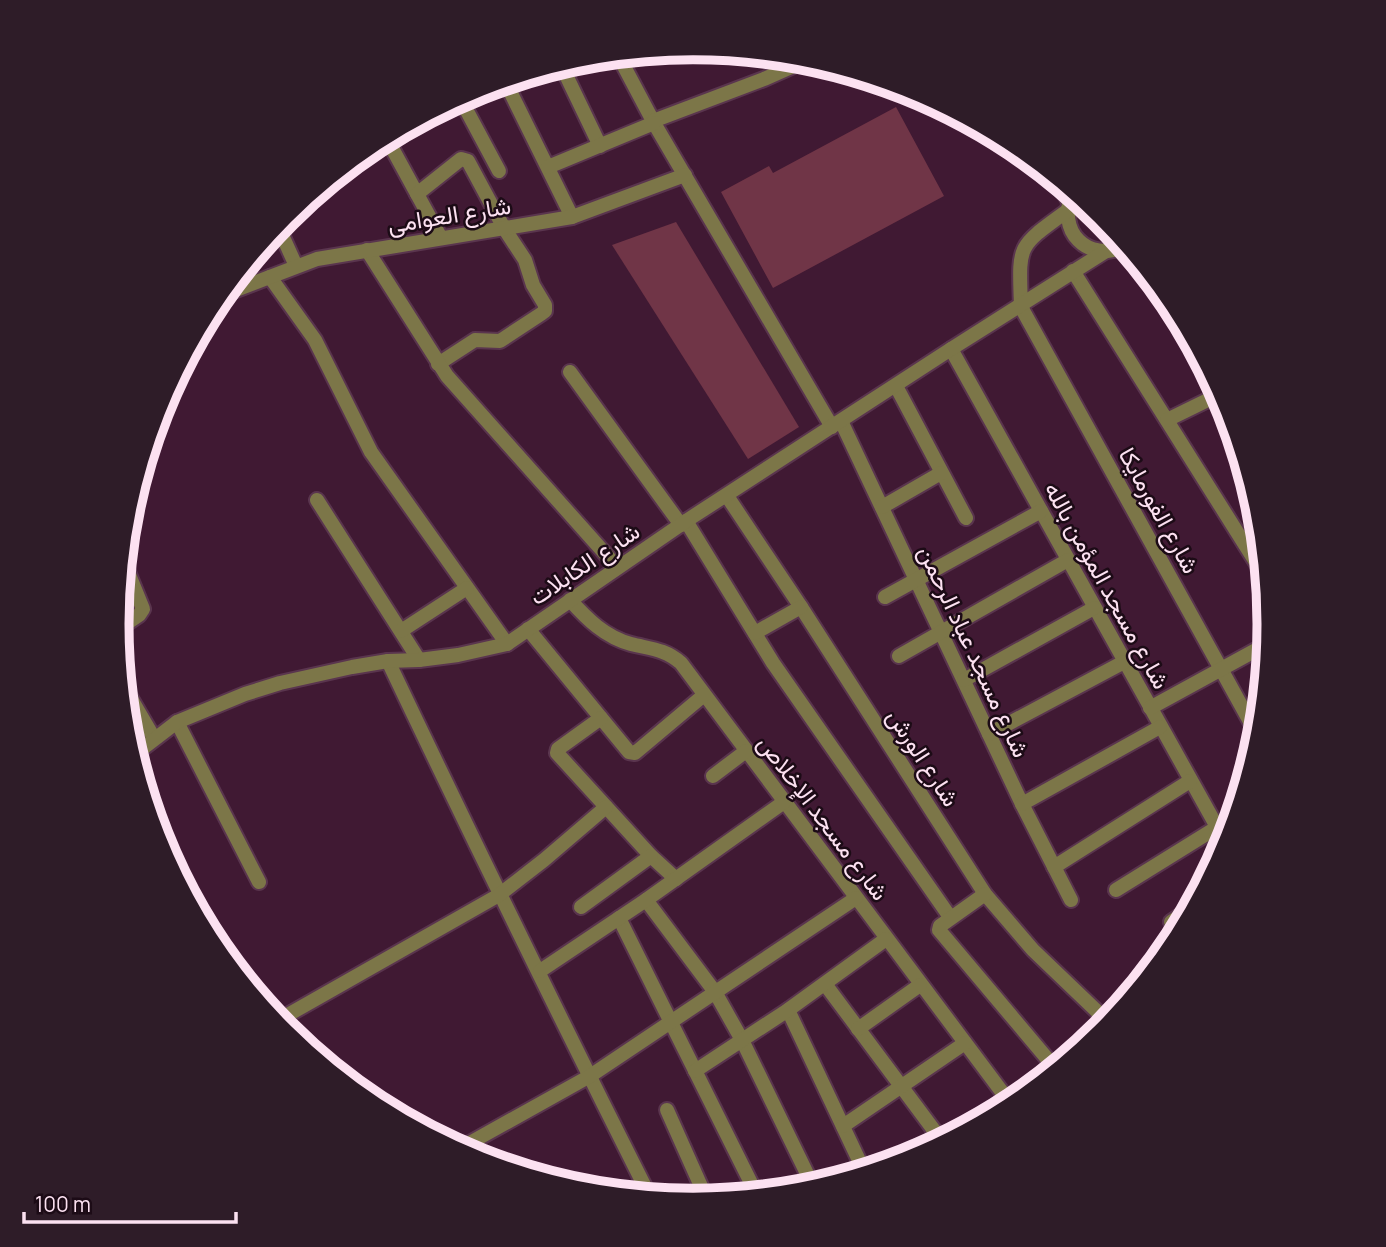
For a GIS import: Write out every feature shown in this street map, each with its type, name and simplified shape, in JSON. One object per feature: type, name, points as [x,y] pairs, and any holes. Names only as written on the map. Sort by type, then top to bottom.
[{"type":"street","name":"شارع مسجد عباد الرحمن","points":[[622,64],[653,122],[837,424],[882,507],[1022,804],[1071,900]]},
{"type":"street","points":[[548,167],[788,67]]},
{"type":"street","points":[[566,74],[600,146]]},
{"type":"street","points":[[509,90],[572,217]]},
{"type":"street","points":[[465,108],[499,171]]},
{"type":"street","points":[[392,147],[441,238]]},
{"type":"street","points":[[417,194],[458,160],[468,161],[504,228],[525,260],[533,285],[545,305],[545,311],[500,341],[475,340],[438,364]]},
{"type":"street","name":"شارع العوامى","points":[[240,288],[317,259],[572,217],[685,175]]},
{"type":"street","points":[[1021,307],[1019,258],[1024,247],[1032,236],[1069,202]]},
{"type":"street","points":[[1069,203],[1070,228],[1081,243],[1088,248],[1106,251]]},
{"type":"street","points":[[283,237],[296,266]]},
{"type":"street","name":"شارع الكابلات","points":[[143,747],[177,722],[245,694],[280,683],[328,671],[388,661],[458,655],[507,644],[617,567],[951,349],[1021,307],[1073,271],[1114,249]]},
{"type":"street","points":[[367,250],[438,364],[617,567]]},
{"type":"street","points":[[1073,271],[1253,557]]},
{"type":"street","points":[[270,277],[315,340],[372,452],[507,644]]},
{"type":"street","name":"شارع الفورمايكا","points":[[1021,307],[1249,718]]},
{"type":"street","name":"شارع مسجد المؤمن بالله","points":[[951,349],[1216,828]]},
{"type":"street","points":[[570,372],[684,523],[828,745],[950,917]]},
{"type":"street","points":[[896,386],[966,518]]},
{"type":"street","points":[[1167,420],[1210,399]]},
{"type":"street","points":[[882,507],[942,473]]},
{"type":"street","name":"شارع الورش","points":[[727,496],[985,894],[1033,950],[1100,1014]]},
{"type":"street","points":[[317,500],[419,660]]},
{"type":"street","points":[[885,597],[1041,511]]},
{"type":"street","points":[[1245,544],[1250,541]]},
{"type":"street","points":[[899,656],[1068,560]]},
{"type":"street","points":[[129,621],[143,609],[131,579]]},
{"type":"street","points":[[401,631],[467,588]]},
{"type":"street","name":"شارع مسجد الإخلاص","points":[[570,600],[586,619],[607,634],[670,653],[681,663],[1003,1094]]},
{"type":"street","points":[[755,633],[801,607]]},
{"type":"street","points":[[964,680],[1094,608]]},
{"type":"street","points":[[528,629],[629,752],[635,753],[704,695]]},
{"type":"street","points":[[1150,708],[1256,650]]},
{"type":"street","points":[[388,661],[499,895],[540,971],[642,1185]]},
{"type":"street","points":[[989,734],[1124,662]]},
{"type":"street","points":[[136,706],[154,738]]},
{"type":"street","points":[[601,718],[557,751],[558,755],[651,856],[676,879]]},
{"type":"street","points":[[177,722],[259,881]]},
{"type":"street","points":[[1022,804],[1160,727]]},
{"type":"street","points":[[713,776],[746,751]]},
{"type":"street","points":[[1054,867],[1190,781]]},
{"type":"street","points":[[540,971],[784,802]]},
{"type":"street","points":[[288,1015],[499,895],[606,807]]},
{"type":"street","points":[[1116,890],[1216,828]]},
{"type":"street","points":[[581,907],[651,856]]},
{"type":"street","points":[[985,894],[950,917],[939,930],[1049,1061]]},
{"type":"street","points":[[471,1142],[590,1076],[856,898]]},
{"type":"street","points":[[646,900],[715,992],[743,1040],[808,1176]]},
{"type":"street","points":[[619,918],[695,1071],[745,1185]]},
{"type":"street","points":[[695,1071],[788,1010],[886,939]]},
{"type":"street","points":[[825,984],[935,1132]]},
{"type":"street","points":[[858,1029],[920,985]]},
{"type":"street","points":[[788,1010],[860,1162]]},
{"type":"street","points":[[843,1126],[965,1043]]},
{"type":"street","points":[[667,1110],[702,1188]]},
{"type":"building","points":[[896,107],[944,196],[773,288],[721,192],[769,166],[773,173]]},
{"type":"building","points":[[676,222],[799,427],[748,459],[612,245]]}]
